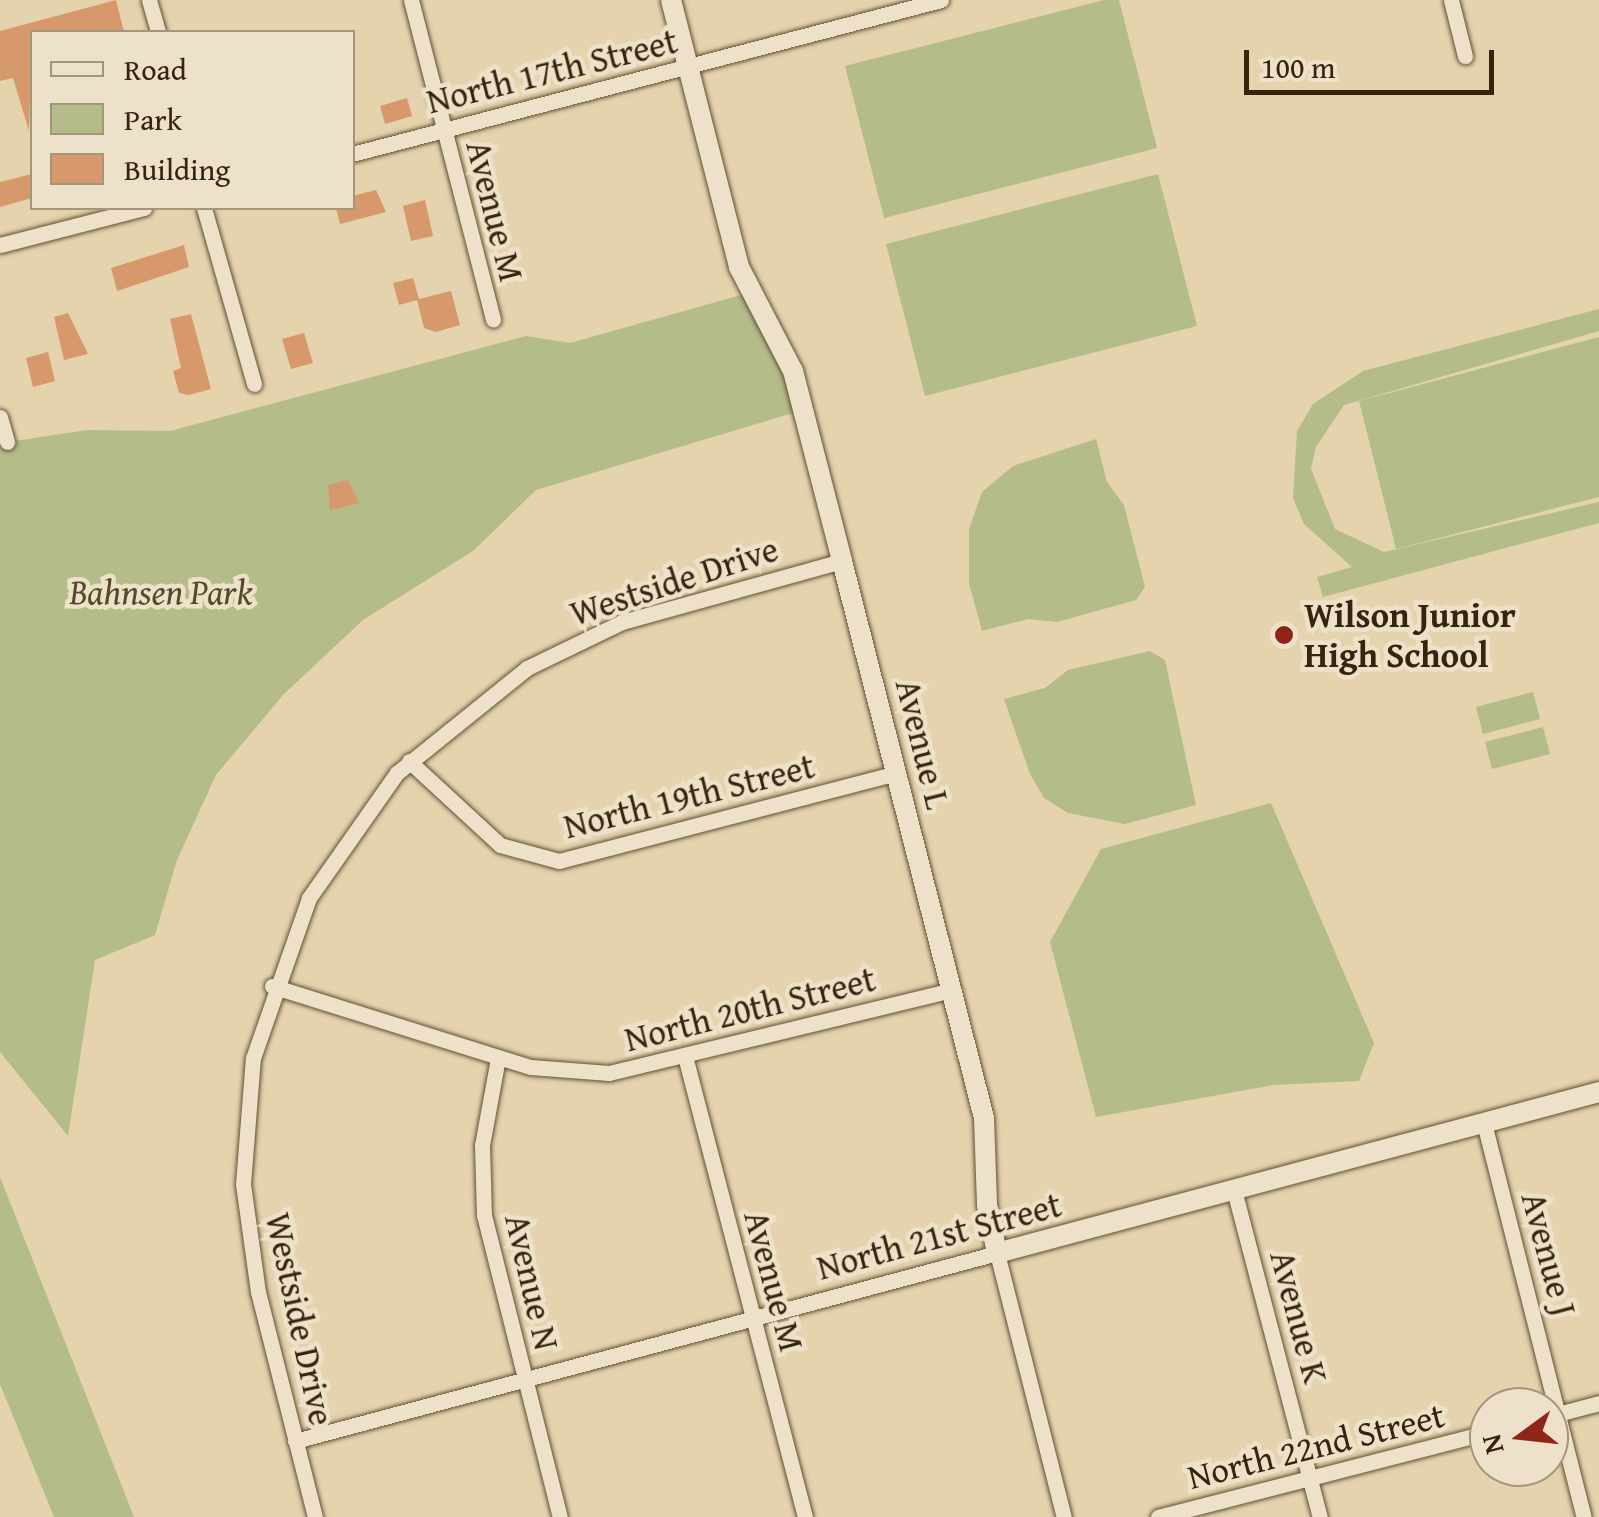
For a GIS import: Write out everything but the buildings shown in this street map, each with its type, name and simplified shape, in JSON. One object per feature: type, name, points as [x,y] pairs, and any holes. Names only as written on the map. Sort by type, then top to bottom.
[{"type":"street","points":[[149,0],[157,30]]},
{"type":"street","name":"Avenue M","points":[[412,0],[493,320]]},
{"type":"street","name":"Avenue L","points":[[671,0],[739,268],[793,372],[897,773],[984,1118],[986,1205],[1064,1517]]},
{"type":"street","points":[[1451,0],[1465,56]]},
{"type":"street","name":"North 17th Street","points":[[355,153],[932,1]]},
{"type":"street","points":[[0,246],[136,210]]},
{"type":"street","points":[[205,210],[254,384]]},
{"type":"street","points":[[0,417],[7,442]]},
{"type":"street","name":"Westside Drive","points":[[315,1517],[258,1292],[243,1184],[251,1073],[272,986],[337,851],[409,761],[468,708],[572,644],[658,611],[842,561]]},
{"type":"street","name":"North 19th Street","points":[[409,761],[500,845],[559,861],[897,773]]},
{"type":"street","name":"North 20th Street","points":[[272,986],[498,1058],[576,1073],[686,1060],[952,990]]},
{"type":"street","name":"Avenue N","points":[[498,1058],[481,1180],[524,1380],[560,1517]]},
{"type":"street","name":"Avenue M","points":[[686,1060],[804,1517]]},
{"type":"street","name":"North 21st Street","points":[[295,1441],[1599,1092]]},
{"type":"street","name":"Avenue J","points":[[1484,1123],[1547,1387]]},
{"type":"street","name":"Avenue K","points":[[1234,1190],[1320,1517]]},
{"type":"street","points":[[1569,1411],[1599,1403]]},
{"type":"street","name":"North 22nd Street","points":[[1158,1517],[1469,1437]]},
{"type":"street","name":"Avenue J","points":[[1569,1466],[1584,1517]]},
{"type":"green space","points":[[1104,0],[1119,0],[1157,148],[884,218],[845,66]]},
{"type":"green space","points":[[1158,174],[1197,326],[925,396],[886,244]]},
{"type":"green space","name":"Bahnsen Park","points":[[748,293],[803,410],[536,490],[473,551],[363,620],[284,694],[216,775],[177,860],[155,935],[95,960],[68,1136],[0,1052],[0,416],[8,442],[87,430],[170,431],[526,336],[570,343]]},
{"type":"green space","points":[[1599,309],[1599,331],[1344,405],[1316,447],[1311,469],[1335,529],[1384,552],[1599,502],[1599,523],[1323,597],[1317,577],[1352,567],[1304,524],[1293,498],[1297,431],[1313,404],[1363,371]]},
{"type":"green space","points":[[1599,337],[1599,497],[1396,549],[1359,401]]},
{"type":"green space","points":[[1096,439],[1107,482],[1124,505],[1145,587],[1136,600],[1057,622],[1028,619],[982,631],[969,583],[969,529],[982,492],[1013,466]]},
{"type":"green space","points":[[1150,651],[1165,660],[1196,805],[1125,824],[1068,813],[1044,798],[1030,774],[1004,699],[1045,688],[1068,670]]},
{"type":"green space","points":[[1533,692],[1540,719],[1483,734],[1476,707]]},
{"type":"green space","points":[[1543,727],[1550,754],[1492,769],[1485,742]]},
{"type":"green space","points":[[1271,803],[1374,1043],[1359,1081],[1273,1085],[1096,1117],[1050,942],[1101,849]]},
{"type":"green space","points":[[0,1177],[134,1517],[54,1517],[0,1384]]},
{"type":"place","name":"Wilson Junior High School","points":[[1284,635]]}]
